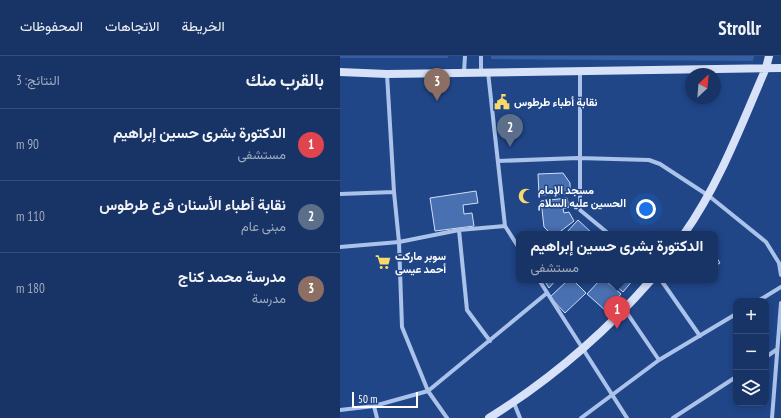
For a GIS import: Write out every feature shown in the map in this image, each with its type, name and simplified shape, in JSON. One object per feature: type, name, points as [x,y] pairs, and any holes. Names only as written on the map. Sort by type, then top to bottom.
[{"type":"street","points":[[464,72],[465,56]]},
{"type":"street","points":[[481,56],[498,161],[505,226],[516,243]]},
{"type":"street","points":[[686,231],[709,196],[766,68],[769,56]]},
{"type":"street","points":[[340,72],[387,74],[780,67]]},
{"type":"street","points":[[580,71],[578,158],[580,210],[605,231]]},
{"type":"street","points":[[387,74],[394,192],[399,242],[402,327],[428,392],[447,418]]},
{"type":"street","points":[[498,161],[578,158],[650,160],[660,164],[709,196],[766,242],[779,263],[781,275]]},
{"type":"street","points":[[340,194],[394,192]]},
{"type":"street","points":[[340,247],[399,242],[459,230],[505,226]]},
{"type":"street","points":[[459,230],[467,310],[490,341]]},
{"type":"street","points":[[541,283],[627,418]]},
{"type":"street","points":[[489,418],[514,403],[584,350],[626,310],[648,283]]},
{"type":"street","points":[[663,283],[700,336]]},
{"type":"street","points":[[763,298],[781,287]]},
{"type":"street","points":[[340,410],[374,406],[428,392],[548,293]]},
{"type":"street","points":[[772,418],[776,350],[781,303]]},
{"type":"street","points":[[626,310],[659,360]]},
{"type":"street","points":[[581,418],[659,360],[733,316]]},
{"type":"street","points":[[769,355],[776,350]]},
{"type":"street","points":[[673,418],[733,378]]},
{"type":"street","points":[[514,403],[520,418]]},
{"type":"street","points":[[374,406],[378,418]]},
{"type":"shaded area","points":[[340,56],[448,56],[448,58],[340,58]]},
{"type":"shaded area","points":[[491,56],[754,56],[753,61],[491,59]]},
{"type":"building","points":[[563,173],[570,183],[570,192],[565,194],[539,195],[538,174]]},
{"type":"building","points":[[476,191],[478,203],[463,205],[464,214],[472,213],[474,226],[435,231],[430,198]]},
{"type":"building","points":[[567,198],[569,207],[563,209],[564,213],[569,212],[574,221],[561,231],[548,231],[544,227],[541,201]]},
{"type":"building","points":[[578,220],[590,231],[568,231]]},
{"type":"building","points":[[546,283],[553,283],[549,288]]},
{"type":"building","points":[[565,283],[576,283],[586,293],[565,313],[550,297]]},
{"type":"building","points":[[597,283],[608,283],[621,294],[606,311],[587,294]]},
{"type":"building","points":[[612,283],[630,283],[623,292]]},
{"type":"place","name":"مدرسة محمد كناج","points":[[437,101]]},
{"type":"place","name":"نقابة أطباء طرطوس","points":[[502,102]]},
{"type":"place","name":"نقابة أطباء الأسنان فرع طرطوس","points":[[510,147]]},
{"type":"place","name":"مسجد الإمام الحسين عليه السلام","points":[[526,196]]},
{"type":"place","name":"سوبر ماركت أحمد عيسى","points":[[383,262]]},
{"type":"place","name":"الدكتورة بشرى حسين إبراهيم","points":[[617,329]]}]
